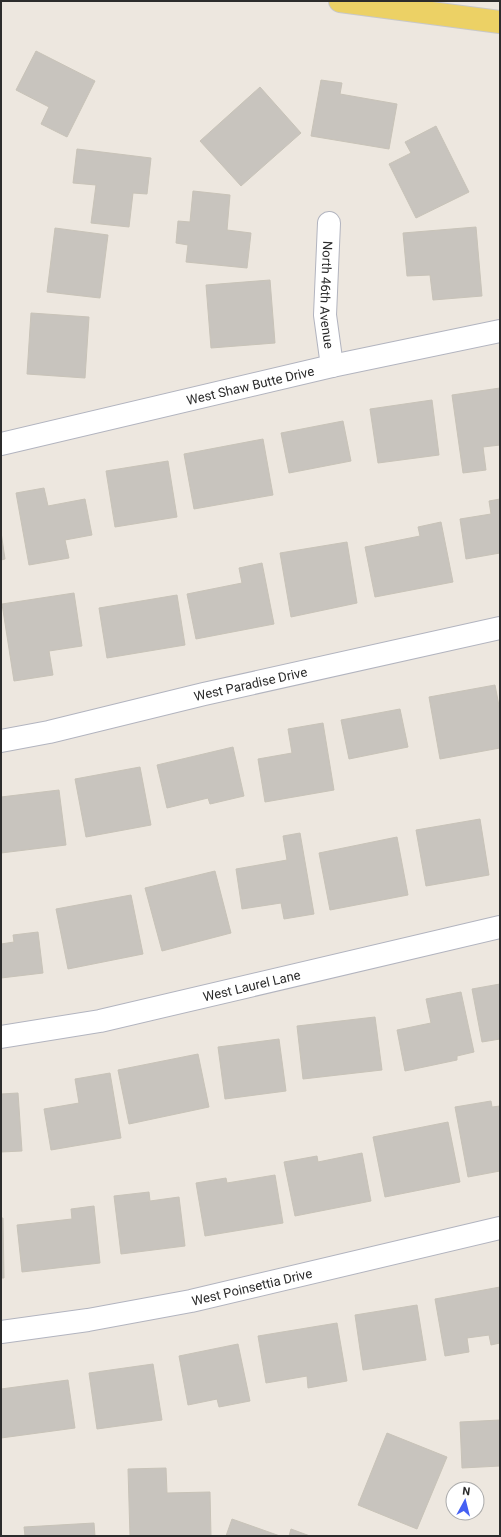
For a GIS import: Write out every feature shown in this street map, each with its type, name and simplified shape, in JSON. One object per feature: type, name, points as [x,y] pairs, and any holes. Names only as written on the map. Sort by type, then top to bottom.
[{"type":"main road","points":[[340,1],[500,22]]},
{"type":"street","name":"North 46th Avenue","points":[[329,223],[325,315],[332,366]]},
{"type":"street","name":"West Shaw Butte Drive","points":[[1,444],[332,366],[500,331]]},
{"type":"street","name":"West Paradise Drive","points":[[1,741],[49,732],[204,694],[500,628]]},
{"type":"street","name":"West Laurel Lane","points":[[1,1037],[100,1020],[500,928]]},
{"type":"street","name":"West Poinsettia Drive","points":[[1,1332],[88,1320],[191,1301],[500,1228]]},
{"type":"building","points":[[36,51],[95,81],[67,137],[41,124],[49,107],[16,90]]},
{"type":"building","points":[[321,80],[342,83],[340,94],[397,104],[389,149],[311,136]]},
{"type":"building","points":[[260,87],[301,133],[241,186],[200,141]]},
{"type":"building","points":[[436,126],[469,192],[416,218],[389,164],[411,153],[405,142]]},
{"type":"building","points":[[77,149],[151,158],[147,194],[133,193],[129,227],[91,223],[96,185],[73,183]]},
{"type":"building","points":[[193,191],[230,195],[227,230],[251,233],[247,268],[186,262],[188,245],[176,243],[178,221],[190,222]]},
{"type":"building","points":[[476,227],[482,296],[433,300],[430,275],[407,276],[403,233]]},
{"type":"building","points":[[55,228],[108,235],[100,298],[47,292]]},
{"type":"building","points":[[270,280],[275,343],[211,348],[206,285]]},
{"type":"building","points":[[31,313],[89,317],[85,378],[27,374]]},
{"type":"building","points":[[500,388],[500,445],[483,447],[486,470],[463,473],[452,395]]},
{"type":"building","points":[[432,400],[439,455],[378,463],[370,409]]},
{"type":"building","points":[[343,421],[351,461],[289,473],[281,433]]},
{"type":"building","points":[[263,439],[273,495],[194,509],[184,454]]},
{"type":"building","points":[[168,461],[177,517],[115,527],[106,471]]},
{"type":"building","points":[[44,488],[48,506],[85,499],[92,535],[65,540],[69,558],[29,565],[16,493]]},
{"type":"building","points":[[500,499],[500,553],[466,559],[460,519],[491,514],[489,501]]},
{"type":"building","points":[[441,522],[453,582],[375,597],[365,547],[420,536],[418,527]]},
{"type":"building","points":[[1,532],[5,559],[1,560]]},
{"type":"building","points":[[347,542],[357,603],[291,617],[280,553]]},
{"type":"building","points":[[262,563],[274,624],[196,639],[187,594],[242,583],[239,568]]},
{"type":"building","points":[[74,593],[82,646],[49,651],[53,675],[14,681],[2,604]]},
{"type":"building","points":[[177,595],[185,645],[107,658],[99,608]]},
{"type":"building","points":[[495,685],[500,711],[500,748],[440,759],[429,697]]},
{"type":"building","points":[[400,709],[408,747],[349,759],[341,720]]},
{"type":"building","points":[[323,723],[334,790],[265,802],[258,759],[292,753],[288,729]]},
{"type":"building","points":[[233,747],[244,796],[210,804],[208,798],[167,808],[157,765]]},
{"type":"building","points":[[140,767],[151,825],[86,837],[75,779]]},
{"type":"building","points":[[59,790],[66,845],[1,853],[1,797]]},
{"type":"building","points":[[480,819],[489,875],[426,886],[416,830]]},
{"type":"building","points":[[300,833],[314,914],[284,919],[281,903],[242,909],[236,869],[287,860],[283,836]]},
{"type":"building","points":[[397,837],[408,895],[330,910],[319,853]]},
{"type":"building","points":[[215,871],[231,933],[162,951],[145,888]]},
{"type":"building","points":[[131,895],[143,954],[68,969],[56,909]]},
{"type":"building","points":[[38,932],[43,973],[1,978],[1,944],[14,942],[13,935]]},
{"type":"building","points":[[500,984],[500,1039],[482,1042],[472,989]]},
{"type":"building","points":[[461,992],[474,1052],[457,1056],[457,1060],[405,1071],[397,1030],[431,1023],[426,999]]},
{"type":"building","points":[[375,1017],[382,1070],[303,1079],[297,1026]]},
{"type":"building","points":[[279,1039],[286,1091],[225,1099],[218,1047]]},
{"type":"building","points":[[198,1054],[209,1107],[129,1124],[118,1070]]},
{"type":"building","points":[[110,1073],[121,1138],[51,1150],[44,1109],[79,1103],[75,1079]]},
{"type":"building","points":[[18,1093],[22,1151],[1,1152],[1,1094]]},
{"type":"building","points":[[491,1101],[492,1107],[500,1106],[500,1171],[468,1177],[455,1107]]},
{"type":"building","points":[[448,1122],[460,1182],[385,1197],[373,1137]]},
{"type":"building","points":[[362,1153],[371,1201],[295,1216],[284,1162],[317,1156],[318,1162]]},
{"type":"building","points":[[275,1175],[283,1223],[205,1236],[196,1183],[226,1178],[227,1183]]},
{"type":"building","points":[[149,1192],[150,1201],[179,1197],[185,1246],[121,1254],[114,1196]]},
{"type":"building","points":[[94,1206],[100,1263],[22,1272],[17,1225],[72,1219],[71,1209]]},
{"type":"building","points":[[1,1218],[3,1218],[4,1278],[1,1278]]},
{"type":"building","points":[[500,1287],[500,1343],[491,1345],[489,1335],[467,1338],[469,1352],[445,1356],[435,1299]]},
{"type":"building","points":[[417,1305],[426,1360],[363,1370],[355,1315]]},
{"type":"building","points":[[337,1323],[347,1381],[308,1388],[307,1376],[266,1383],[258,1336]]},
{"type":"building","points":[[238,1344],[250,1401],[219,1407],[217,1399],[188,1405],[179,1356]]},
{"type":"building","points":[[153,1364],[162,1420],[97,1429],[89,1373]]},
{"type":"building","points":[[68,1380],[75,1428],[1,1438],[1,1389]]},
{"type":"building","points":[[500,1420],[500,1466],[462,1468],[460,1422]]},
{"type":"building","points":[[387,1433],[447,1457],[417,1529],[358,1505]]},
{"type":"building","points":[[166,1468],[167,1493],[210,1492],[211,1536],[130,1536],[128,1469]]},
{"type":"building","points":[[232,1519],[280,1536],[226,1536]]},
{"type":"building","points":[[94,1523],[95,1536],[25,1536],[24,1527]]},
{"type":"building","points":[[291,1529],[310,1536],[289,1536]]}]
